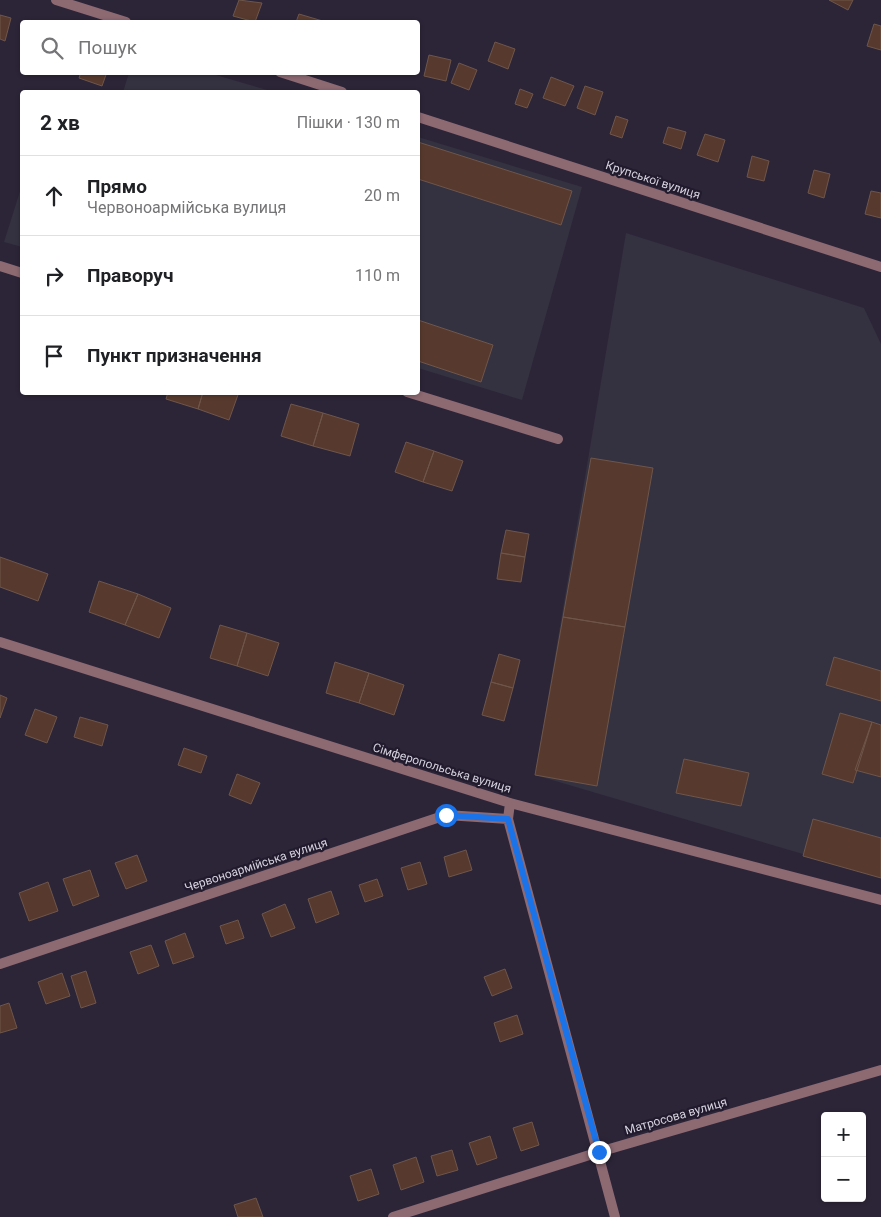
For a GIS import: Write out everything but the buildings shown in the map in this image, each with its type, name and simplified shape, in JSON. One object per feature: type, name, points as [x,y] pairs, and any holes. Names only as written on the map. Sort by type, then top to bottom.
[{"type":"street","points":[[56,0],[120,20]]},
{"type":"street","points":[[289,75],[336,90]]},
{"type":"street","name":"Крупської вулиця","points":[[420,118],[881,268]]},
{"type":"street","points":[[0,266],[20,272]]},
{"type":"street","points":[[417,395],[558,439]]},
{"type":"street","name":"Сімферопольська вулиця","points":[[0,642],[510,803],[881,900]]},
{"type":"street","points":[[510,803],[508,819],[615,1217]]},
{"type":"street","name":"Червоноармійська вулиця","points":[[0,964],[446,815],[508,819]]},
{"type":"street","name":"Матросова вулиця","points":[[393,1217],[599,1152],[881,1070]]},
{"type":"shaded area","points":[[128,75],[216,75],[267,90],[124,90]]},
{"type":"shaded area","points":[[420,138],[582,187],[522,400],[420,369]]},
{"type":"shaded area","points":[[20,191],[20,246],[4,242]]},
{"type":"shaded area","points":[[626,233],[864,308],[881,344],[881,877],[535,775]]},
{"type":"route","points":[[446,815],[508,819],[599,1152]]}]
